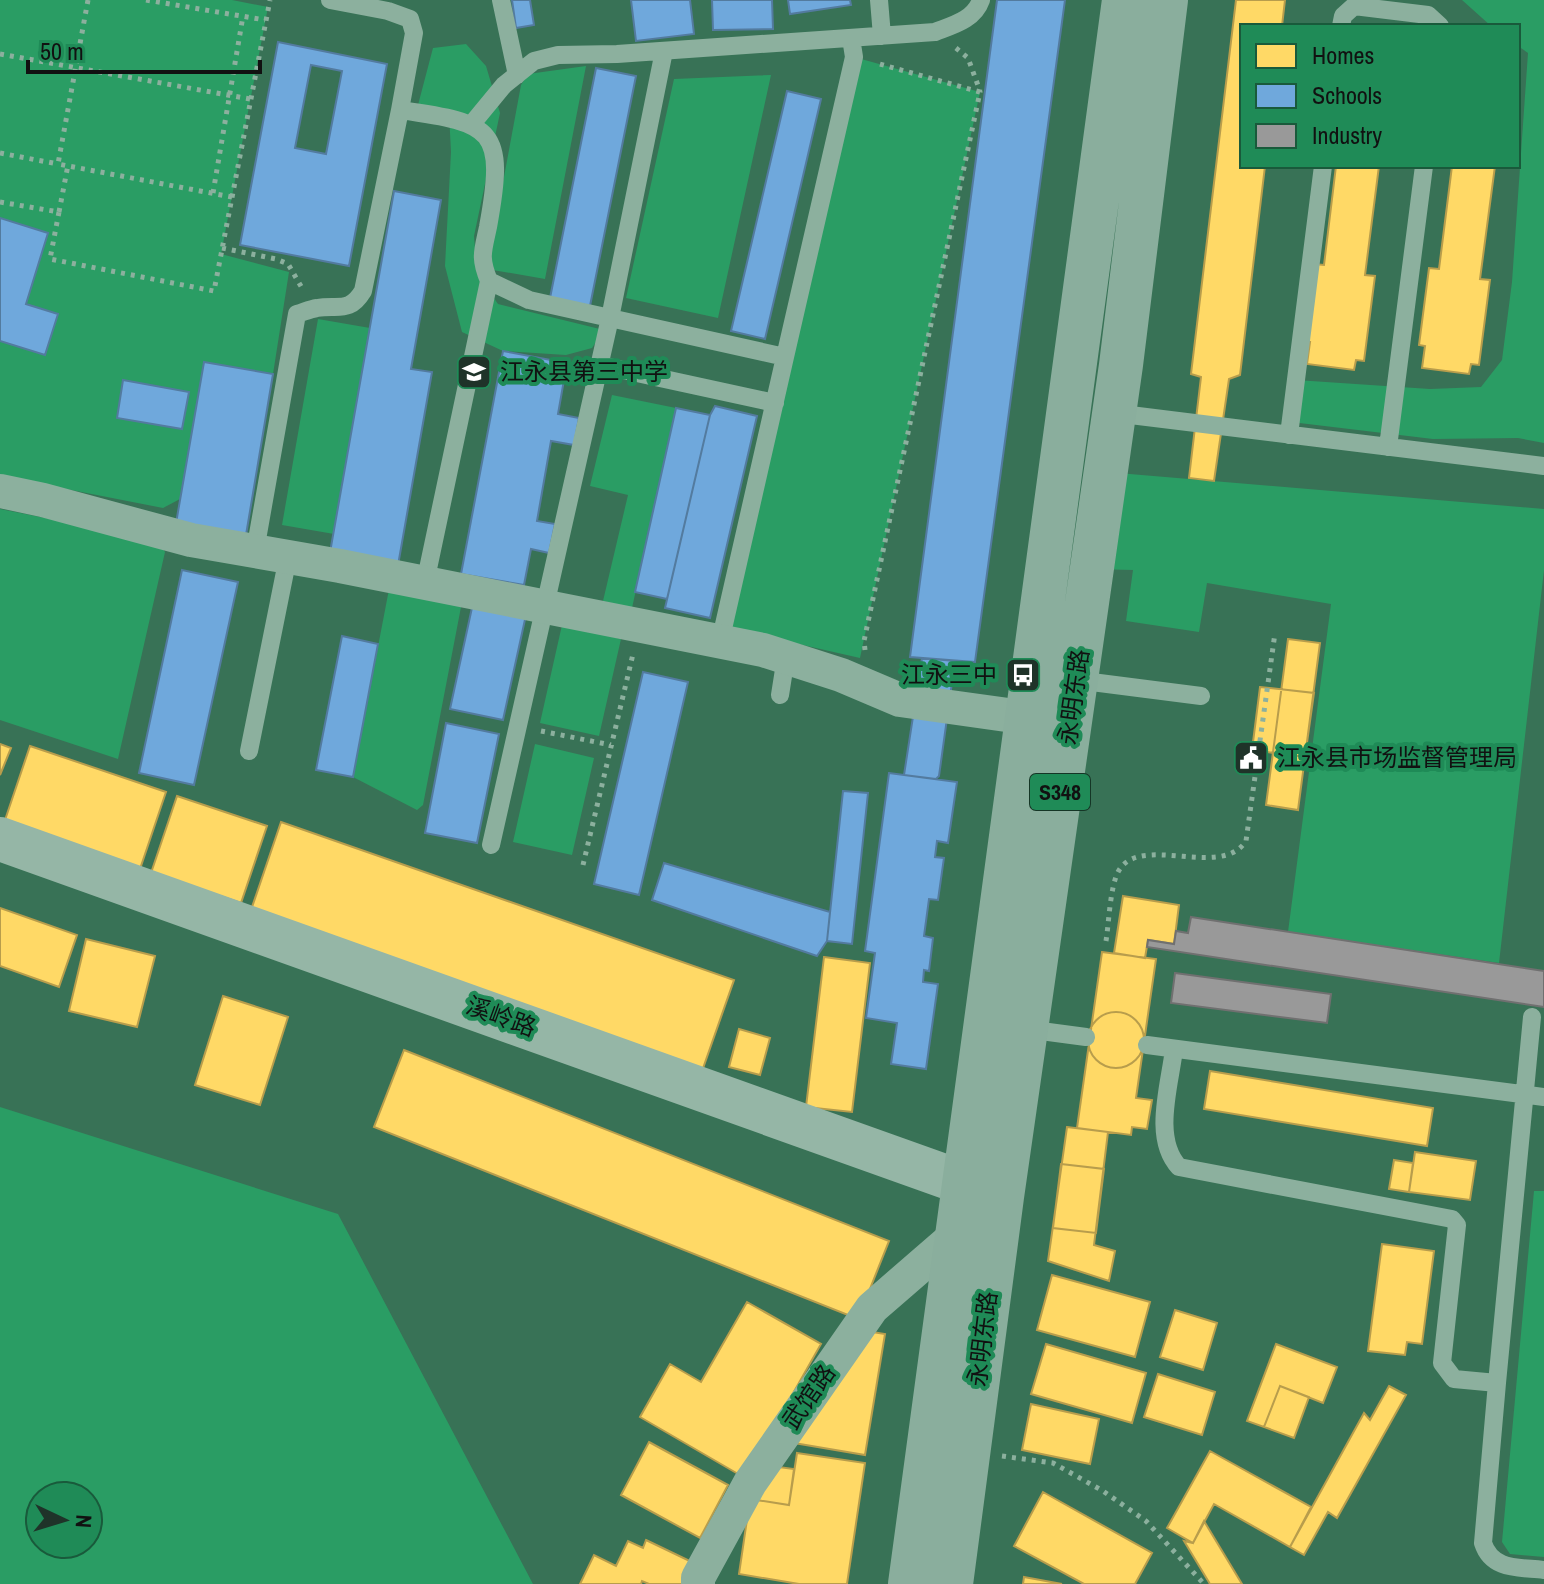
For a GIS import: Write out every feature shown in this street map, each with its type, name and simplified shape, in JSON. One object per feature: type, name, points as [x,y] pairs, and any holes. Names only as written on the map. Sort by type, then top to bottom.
[{"type":"main road","name":"永明东路","points":[[951,1584],[982,1189],[1026,717],[1124,0]]},
{"type":"main road","name":"永明东路","points":[[910,1584],[955,1236],[982,1189],[1026,1029],[1114,413],[1166,0]]},
{"type":"street","points":[[0,491],[191,540],[425,583],[786,657],[900,700],[1070,723]]},
{"type":"street","name":"溪岭路","points":[[0,839],[982,1189]]},
{"type":"street","name":"武馆路","points":[[698,1584],[698,1578],[750,1483],[872,1308],[955,1236]]},
{"type":"lane","points":[[249,751],[297,314],[318,307],[340,308],[356,302],[363,291],[414,33],[410,19],[388,11],[330,0]]},
{"type":"lane","points":[[501,0],[517,75]]},
{"type":"lane","points":[[879,0],[882,36]]},
{"type":"lane","points":[[471,125],[504,85],[534,61],[558,55],[852,47],[882,36],[942,29],[963,22],[978,8],[981,0]]},
{"type":"lane","points":[[1341,24],[1343,16],[1354,6],[1428,15],[1438,24]]},
{"type":"lane","points":[[720,642],[852,47]]},
{"type":"lane","points":[[491,845],[600,365],[664,51]]},
{"type":"lane","points":[[400,110],[459,119],[486,133],[493,149],[495,185],[481,262],[489,281],[425,583]]},
{"type":"lane","points":[[1289,435],[1323,168]]},
{"type":"lane","points":[[1388,447],[1424,168]]},
{"type":"lane","points":[[489,281],[529,300],[785,357]]},
{"type":"lane","points":[[600,365],[775,403]]},
{"type":"lane","points":[[1114,413],[1544,466]]},
{"type":"lane","points":[[780,695],[786,657]]},
{"type":"lane","points":[[1076,680],[1201,696]]},
{"type":"lane","points":[[1532,1017],[1483,1543],[1486,1551],[1502,1566],[1544,1570]]},
{"type":"lane","points":[[1026,1029],[1086,1037]]},
{"type":"lane","points":[[1147,1045],[1544,1097]]},
{"type":"lane","points":[[1174,1049],[1165,1121],[1166,1147],[1179,1167],[1452,1219],[1457,1225],[1442,1363],[1454,1379],[1497,1383]]},
{"type":"path","points":[[58,164],[88,0]]},
{"type":"path","points":[[146,0],[265,20]]},
{"type":"path","points":[[68,165],[50,259],[214,291],[270,0]]},
{"type":"path","points":[[213,193],[243,16]]},
{"type":"path","points":[[869,686],[864,641],[980,92],[968,58],[942,29]]},
{"type":"path","points":[[852,47],[980,92]]},
{"type":"path","points":[[0,54],[250,99]]},
{"type":"path","points":[[0,153],[232,197]]},
{"type":"path","points":[[0,202],[59,212]]},
{"type":"path","points":[[222,248],[288,264],[304,292],[318,307]]},
{"type":"path","points":[[583,865],[639,626]]},
{"type":"path","points":[[1106,941],[1116,874],[1126,861],[1142,856],[1214,857],[1235,852],[1246,841],[1275,633]]},
{"type":"path","points":[[519,726],[611,745]]},
{"type":"path","points":[[1001,1456],[1053,1463],[1103,1491],[1146,1521],[1204,1584]]},
{"type":"green space","points":[[0,0],[232,0],[268,7],[221,254],[289,272],[273,374],[204,362],[180,499],[163,508],[0,476]]},
{"type":"green space","points":[[1462,0],[1544,0],[1544,443],[1518,438],[1433,439],[1291,422],[1296,380],[1430,389],[1481,387],[1502,360],[1512,282],[1528,53],[1520,47],[1520,24],[1489,24]]},
{"type":"green space","points":[[466,44],[486,66],[500,113],[474,236],[477,274],[498,304],[604,330],[592,348],[566,355],[503,351],[462,332],[445,266],[451,152],[449,113],[418,105],[433,48]]},
{"type":"green space","points":[[854,57],[980,92],[860,658],[724,627]]},
{"type":"green space","points":[[586,66],[545,279],[487,269],[521,85],[528,74]]},
{"type":"green space","points":[[771,75],[718,318],[626,298],[674,79]]},
{"type":"green space","points":[[318,319],[370,328],[334,534],[282,525]]},
{"type":"green space","points":[[612,395],[676,408],[632,608],[603,601],[628,495],[590,486]]},
{"type":"green space","points":[[1106,472],[1544,509],[1544,570],[1499,963],[1288,932],[1331,604],[1207,583],[1199,632],[1126,621],[1133,570],[1092,569]]},
{"type":"green space","points":[[0,509],[157,540],[165,552],[118,759],[0,720]]},
{"type":"green space","points":[[390,584],[461,607],[423,805],[417,810],[353,777]]},
{"type":"green space","points":[[562,625],[621,639],[599,736],[540,723]]},
{"type":"green space","points":[[535,744],[594,758],[572,855],[513,842]]},
{"type":"green space","points":[[0,1107],[338,1214],[533,1584],[0,1584]]},
{"type":"green space","points":[[1534,1191],[1544,1191],[1544,1557],[1510,1554],[1502,1542]]},
{"type":"building: Homes","points":[[1236,0],[1285,0],[1282,24],[1240,24],[1240,168],[1265,168],[1240,375],[1229,379],[1214,481],[1189,478],[1201,377],[1191,374]]},
{"type":"building: Homes","points":[[1336,168],[1379,168],[1365,275],[1375,276],[1364,361],[1356,360],[1354,370],[1307,364],[1310,342],[1304,342],[1314,264],[1324,265]]},
{"type":"building: Homes","points":[[1452,168],[1495,168],[1480,279],[1490,280],[1479,365],[1471,364],[1469,374],[1422,368],[1425,346],[1419,345],[1429,268],[1439,269]]},
{"type":"building: Homes","points":[[1288,639],[1320,643],[1298,810],[1266,805]]},
{"type":"building: Homes","points":[[1260,687],[1314,693],[1305,757],[1252,750]]},
{"type":"building: Homes","points":[[0,744],[11,748],[0,775]]},
{"type":"building: Homes","points":[[30,746],[166,792],[140,869],[4,823]]},
{"type":"building: Homes","points":[[177,796],[267,826],[241,903],[151,873]]},
{"type":"building: Homes","points":[[281,822],[734,980],[701,1074],[249,916]]},
{"type":"building: Homes","points":[[1123,896],[1179,905],[1174,944],[1148,940],[1145,958],[1114,953]]},
{"type":"building: Homes","points":[[0,908],[77,935],[59,987],[0,966]]},
{"type":"building: Homes","points":[[86,939],[155,956],[137,1027],[69,1011]]},
{"type":"building: Homes","points":[[1102,952],[1156,959],[1136,1098],[1152,1100],[1147,1129],[1132,1127],[1131,1135],[1077,1128]]},
{"type":"building: Homes","points":[[824,957],[870,963],[852,1112],[806,1107]]},
{"type":"building: Homes","points":[[223,996],[288,1017],[260,1105],[195,1085]]},
{"type":"building: Homes","points":[[1116,1012],[1136,1020],[1144,1040],[1136,1060],[1116,1068],[1096,1060],[1088,1040],[1096,1020]]},
{"type":"building: Homes","points":[[739,1029],[770,1038],[760,1075],[729,1067]]},
{"type":"building: Homes","points":[[404,1050],[889,1241],[858,1319],[374,1127]]},
{"type":"building: Homes","points":[[1210,1071],[1433,1108],[1427,1146],[1204,1109]]},
{"type":"building: Homes","points":[[1067,1127],[1108,1132],[1094,1245],[1115,1251],[1109,1281],[1048,1261]]},
{"type":"building: Homes","points":[[1415,1152],[1476,1161],[1470,1200],[1409,1192]]},
{"type":"building: Homes","points":[[1394,1160],[1413,1163],[1409,1192],[1389,1189]]},
{"type":"building: Homes","points":[[1061,1164],[1104,1169],[1096,1233],[1053,1228]]},
{"type":"building: Homes","points":[[1382,1244],[1434,1251],[1422,1344],[1407,1342],[1405,1355],[1368,1351]]},
{"type":"building: Homes","points":[[1052,1275],[1150,1302],[1135,1357],[1037,1330]]},
{"type":"building: Homes","points":[[747,1302],[821,1344],[745,1478],[640,1417],[670,1364],[701,1382]]},
{"type":"building: Homes","points":[[1175,1310],[1217,1323],[1203,1370],[1160,1357]]},
{"type":"building: Homes","points":[[866,1331],[885,1334],[865,1455],[794,1443]]},
{"type":"building: Homes","points":[[1046,1344],[1146,1373],[1132,1423],[1031,1394]]},
{"type":"building: Homes","points":[[1276,1344],[1337,1367],[1323,1403],[1280,1386],[1264,1427],[1247,1421]]},
{"type":"building: Homes","points":[[1158,1374],[1215,1392],[1202,1435],[1144,1417]]},
{"type":"building: Homes","points":[[1280,1386],[1309,1397],[1294,1438],[1264,1427]]},
{"type":"building: Homes","points":[[1389,1386],[1406,1395],[1337,1518],[1328,1512],[1304,1555],[1290,1547],[1364,1413],[1370,1420]]},
{"type":"building: Homes","points":[[1031,1404],[1099,1419],[1090,1464],[1022,1450]]},
{"type":"building: Homes","points":[[649,1442],[728,1485],[700,1538],[621,1495]]},
{"type":"building: Homes","points":[[1210,1451],[1311,1507],[1290,1547],[1214,1504],[1193,1543],[1167,1528]]},
{"type":"building: Homes","points":[[797,1453],[865,1463],[847,1584],[799,1584],[739,1574],[750,1499],[789,1505]]},
{"type":"building: Homes","points":[[771,1466],[794,1469],[789,1505],[750,1499]]},
{"type":"building: Homes","points":[[1043,1492],[1152,1553],[1135,1584],[1084,1584],[1014,1546]]},
{"type":"building: Homes","points":[[1204,1521],[1242,1584],[1210,1584],[1184,1541],[1193,1543]]},
{"type":"building: Homes","points":[[646,1540],[696,1564],[686,1584],[649,1584],[642,1581],[641,1584],[580,1584],[594,1555],[616,1566],[628,1541],[643,1548]]},
{"type":"building: Homes","points":[[1024,1577],[1062,1584],[1023,1584]]},
{"type":"building: Schools","points":[[512,0],[530,0],[534,25],[516,28]]},
{"type":"building: Schools","points":[[631,0],[690,0],[694,34],[636,41]]},
{"type":"building: Schools","points":[[712,0],[772,0],[773,29],[713,30]]},
{"type":"building: Schools","points":[[788,0],[850,0],[851,5],[790,14]]},
{"type":"building: Schools","points":[[997,0],[1065,0],[975,662],[910,657]]},
{"type":"building: Schools","points":[[278,42],[387,64],[349,266],[240,245]],"holes":[[[311,65],[342,71],[326,154],[295,148]]]},
{"type":"building: Schools","points":[[596,68],[636,76],[590,306],[550,298]]},
{"type":"building: Schools","points":[[787,91],[821,99],[765,339],[731,331]]},
{"type":"building: Schools","points":[[394,191],[441,200],[411,369],[432,372],[397,571],[329,558]]},
{"type":"building: Schools","points":[[0,218],[48,233],[26,304],[58,314],[45,355],[0,341]]},
{"type":"building: Schools","points":[[503,351],[567,363],[558,414],[579,418],[574,445],[551,441],[537,521],[555,524],[549,553],[531,549],[524,585],[461,574]]},
{"type":"building: Schools","points":[[204,362],[273,374],[245,541],[175,529]]},
{"type":"building: Schools","points":[[123,380],[189,392],[182,429],[117,418]]},
{"type":"building: Schools","points":[[715,406],[757,416],[710,618],[665,608],[710,415]]},
{"type":"building: Schools","points":[[676,408],[710,415],[667,599],[635,592]]},
{"type":"building: Schools","points":[[182,570],[238,582],[194,785],[139,773]]},
{"type":"building: Schools","points":[[473,603],[526,615],[503,720],[450,709]]},
{"type":"building: Schools","points":[[342,636],[378,644],[353,777],[316,770]]},
{"type":"building: Schools","points":[[922,658],[955,661],[939,776],[936,779],[904,775]]},
{"type":"building: Schools","points":[[643,672],[688,682],[639,895],[594,884]]},
{"type":"building: Schools","points":[[446,723],[499,734],[477,843],[425,833]]},
{"type":"building: Schools","points":[[889,773],[957,782],[948,843],[937,841],[935,857],[944,858],[938,900],[929,899],[924,936],[933,938],[929,971],[924,970],[923,982],[938,984],[926,1069],[891,1064],[897,1023],[866,1018],[875,953],[865,951]]},
{"type":"building: Schools","points":[[843,791],[868,793],[852,944],[827,941]]},
{"type":"building: Schools","points":[[664,863],[830,912],[827,941],[817,956],[652,900]]},
{"type":"building: Industry","points":[[1191,917],[1544,971],[1544,1007],[1147,947],[1148,940],[1174,944],[1176,931],[1188,933]]},
{"type":"building: Industry","points":[[1175,973],[1331,994],[1327,1023],[1171,1003]]},
{"type":"place","name":"江永县第三中学","points":[[474,372]]},
{"type":"place","name":"江永三中","points":[[1023,675]]},
{"type":"place","name":"江永县市场监督管理局","points":[[1251,758]]}]
